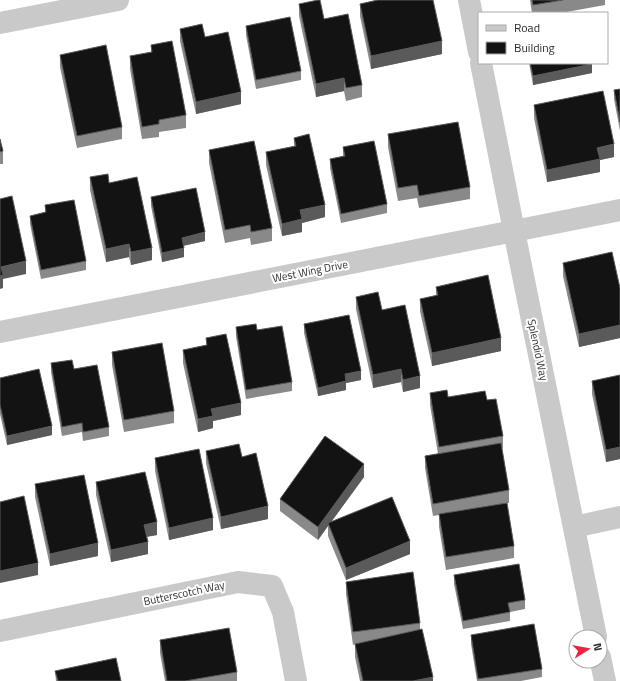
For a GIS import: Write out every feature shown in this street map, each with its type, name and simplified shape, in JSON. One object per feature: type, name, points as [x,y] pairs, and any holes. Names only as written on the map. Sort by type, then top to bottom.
[{"type":"street","points":[[0,23],[118,0]]},
{"type":"street","points":[[469,0],[478,47]]},
{"type":"street","name":"Splendid Way","points":[[481,64],[594,629]]},
{"type":"street","name":"West Wing Drive","points":[[0,332],[620,210]]},
{"type":"street","points":[[574,527],[620,517]]},
{"type":"street","name":"Butterscotch Way","points":[[0,631],[238,582],[272,586],[283,612],[296,681]]},
{"type":"street","points":[[602,669],[605,681]]},
{"type":"building","points":[[320,0],[324,19],[348,14],[362,85],[346,88],[344,78],[316,84],[299,4]]},
{"type":"building","points":[[378,0],[433,0],[442,41],[371,56],[360,4]]},
{"type":"building","points":[[532,0],[563,0],[533,5]]},
{"type":"building","points":[[290,17],[301,71],[256,80],[246,26]]},
{"type":"building","points":[[202,24],[205,37],[228,32],[241,92],[196,102],[180,29]]},
{"type":"building","points":[[172,41],[186,115],[159,120],[159,124],[142,127],[130,56],[152,52],[151,45]]},
{"type":"building","points":[[106,45],[122,127],[77,136],[60,55]]},
{"type":"building","points":[[530,64],[592,64],[533,76]]},
{"type":"building","points":[[620,89],[620,122],[614,90]]},
{"type":"building","points":[[603,91],[614,144],[597,148],[600,159],[547,170],[534,105]]},
{"type":"building","points":[[458,122],[470,187],[419,196],[417,185],[398,188],[388,134]]},
{"type":"building","points":[[309,134],[325,205],[300,210],[302,219],[282,224],[266,152],[296,146],[294,138]]},
{"type":"building","points":[[0,139],[3,151],[0,152]]},
{"type":"building","points":[[254,141],[272,228],[251,232],[250,225],[225,230],[209,150]]},
{"type":"building","points":[[374,141],[387,204],[341,214],[330,159],[345,156],[343,147]]},
{"type":"building","points":[[108,174],[109,183],[137,177],[152,248],[131,252],[129,244],[106,249],[90,177]]},
{"type":"building","points":[[196,188],[205,232],[182,238],[184,248],[162,253],[151,197]]},
{"type":"building","points":[[12,196],[26,261],[1,267],[3,275],[0,276],[0,199]]},
{"type":"building","points":[[74,200],[86,261],[41,270],[30,216],[46,212],[45,205]]},
{"type":"building","points":[[612,252],[620,288],[620,325],[579,334],[563,263]]},
{"type":"building","points":[[488,275],[501,338],[432,353],[420,299],[438,295],[436,287]]},
{"type":"building","points":[[378,292],[382,310],[405,305],[420,376],[403,380],[401,369],[373,375],[356,297]]},
{"type":"building","points":[[349,315],[361,371],[345,374],[346,381],[318,388],[304,324]]},
{"type":"building","points":[[256,324],[257,330],[282,326],[292,382],[246,390],[236,327]]},
{"type":"building","points":[[226,334],[241,403],[211,409],[213,416],[198,419],[183,350],[207,345],[206,338]]},
{"type":"building","points":[[162,343],[174,411],[124,420],[112,352]]},
{"type":"building","points":[[72,360],[74,369],[97,365],[109,427],[83,432],[82,423],[62,427],[51,363]]},
{"type":"building","points":[[39,369],[52,426],[7,436],[0,405],[0,378]]},
{"type":"building","points":[[620,375],[620,447],[606,450],[592,381]]},
{"type":"building","points":[[447,390],[448,397],[485,391],[487,400],[496,399],[503,436],[439,447],[430,393]]},
{"type":"building","points":[[325,436],[364,464],[318,527],[280,499]]},
{"type":"building","points":[[501,443],[509,490],[433,504],[425,456]]},
{"type":"building","points":[[239,444],[242,457],[256,453],[268,506],[221,517],[206,451]]},
{"type":"building","points":[[199,449],[213,518],[169,528],[155,458]]},
{"type":"building","points":[[145,472],[157,522],[144,525],[148,542],[111,550],[96,482]]},
{"type":"building","points":[[84,475],[98,543],[50,554],[35,484]]},
{"type":"building","points":[[24,496],[38,563],[0,571],[0,502]]},
{"type":"building","points":[[392,497],[410,541],[346,568],[328,523]]},
{"type":"building","points":[[507,503],[514,546],[446,557],[439,514]]},
{"type":"building","points":[[519,564],[525,600],[508,603],[510,612],[463,621],[454,575]]},
{"type":"building","points":[[413,572],[420,623],[353,632],[346,582]]},
{"type":"building","points":[[534,624],[542,669],[478,679],[471,635]]},
{"type":"building","points":[[229,628],[237,672],[185,681],[167,681],[160,640]]},
{"type":"building","points":[[422,629],[433,677],[413,681],[363,681],[355,644]]},
{"type":"building","points":[[116,658],[121,681],[58,681],[55,671]]}]
